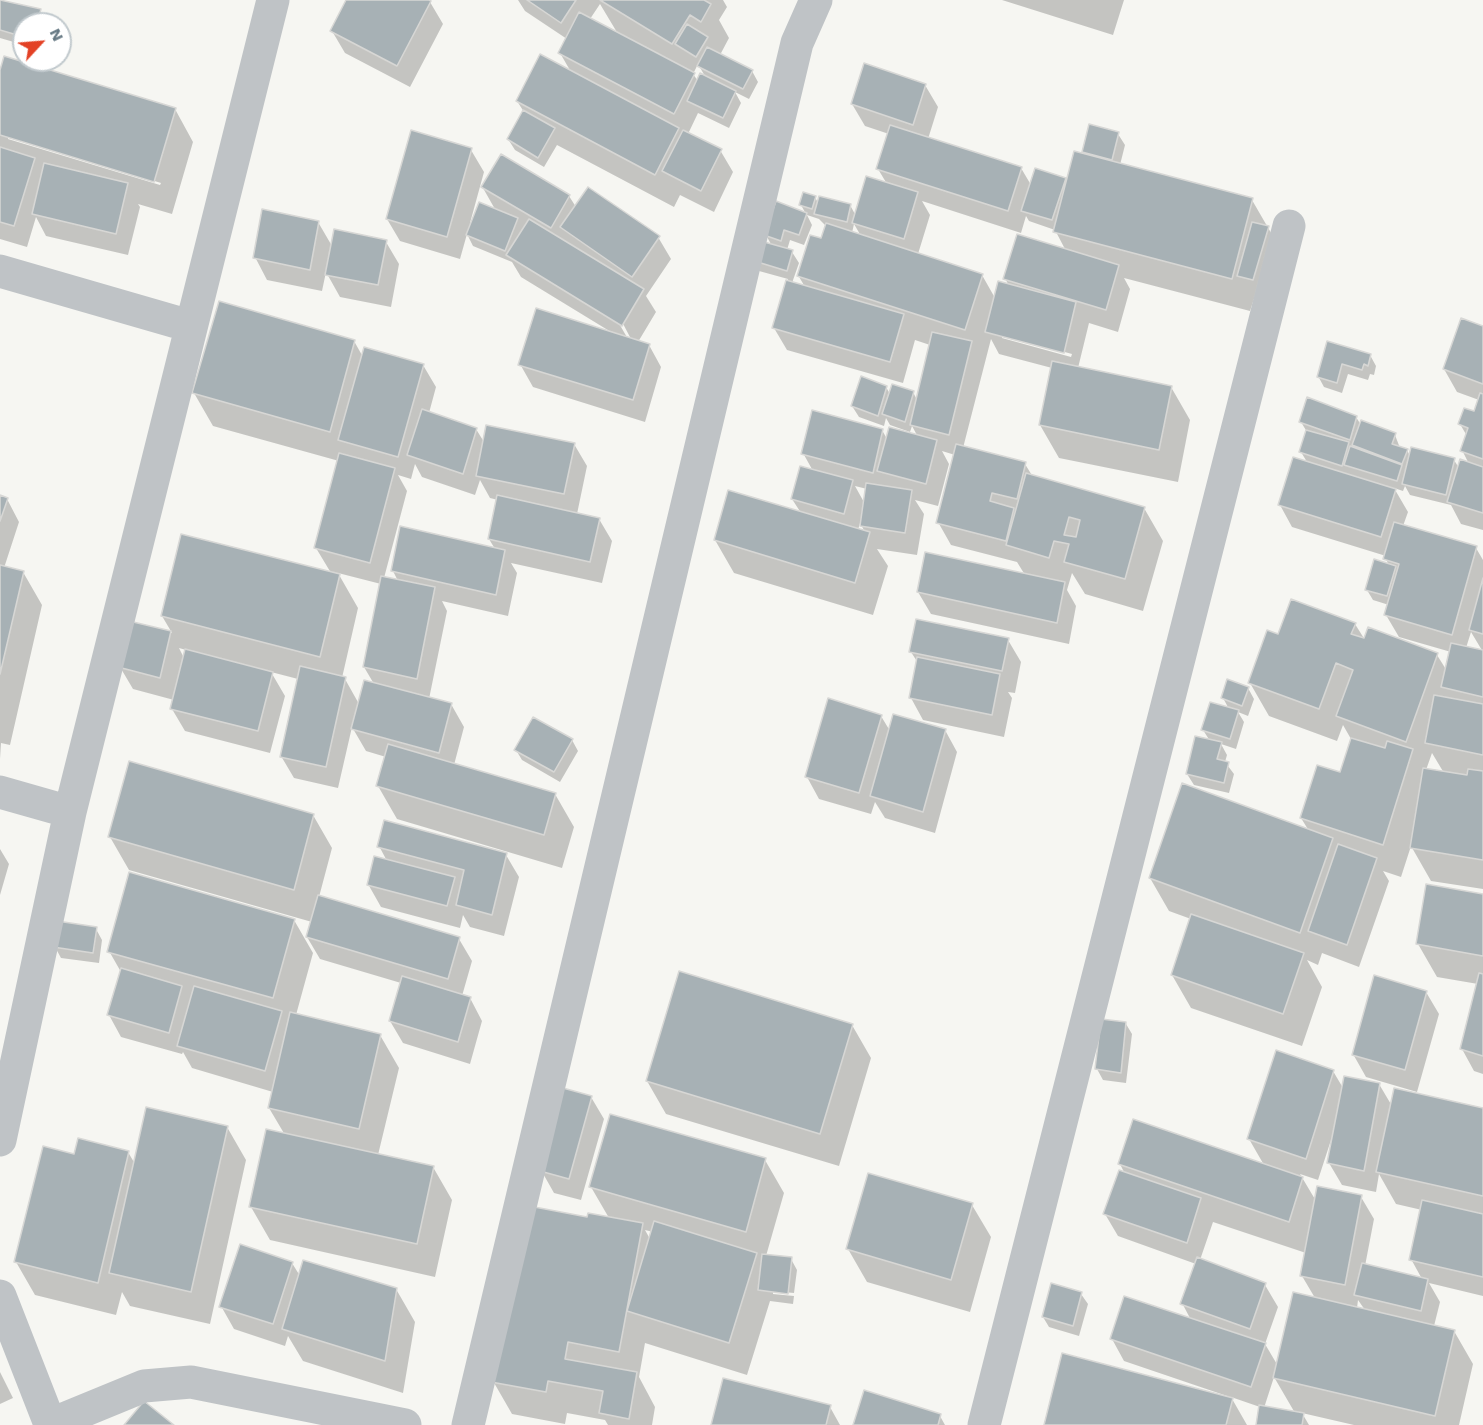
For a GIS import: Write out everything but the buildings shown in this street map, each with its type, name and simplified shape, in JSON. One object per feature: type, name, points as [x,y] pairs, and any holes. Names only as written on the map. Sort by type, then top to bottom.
[{"type":"street","points":[[0,1140],[70,812],[273,0]]},
{"type":"street","points":[[468,1425],[796,43],[816,0]]},
{"type":"street","points":[[984,1425],[1289,226]]},
{"type":"street","points":[[0,271],[190,326]]},
{"type":"street","points":[[0,792],[70,812]]},
{"type":"street","points":[[0,1296],[49,1425],[144,1386],[190,1382],[405,1425]]}]
